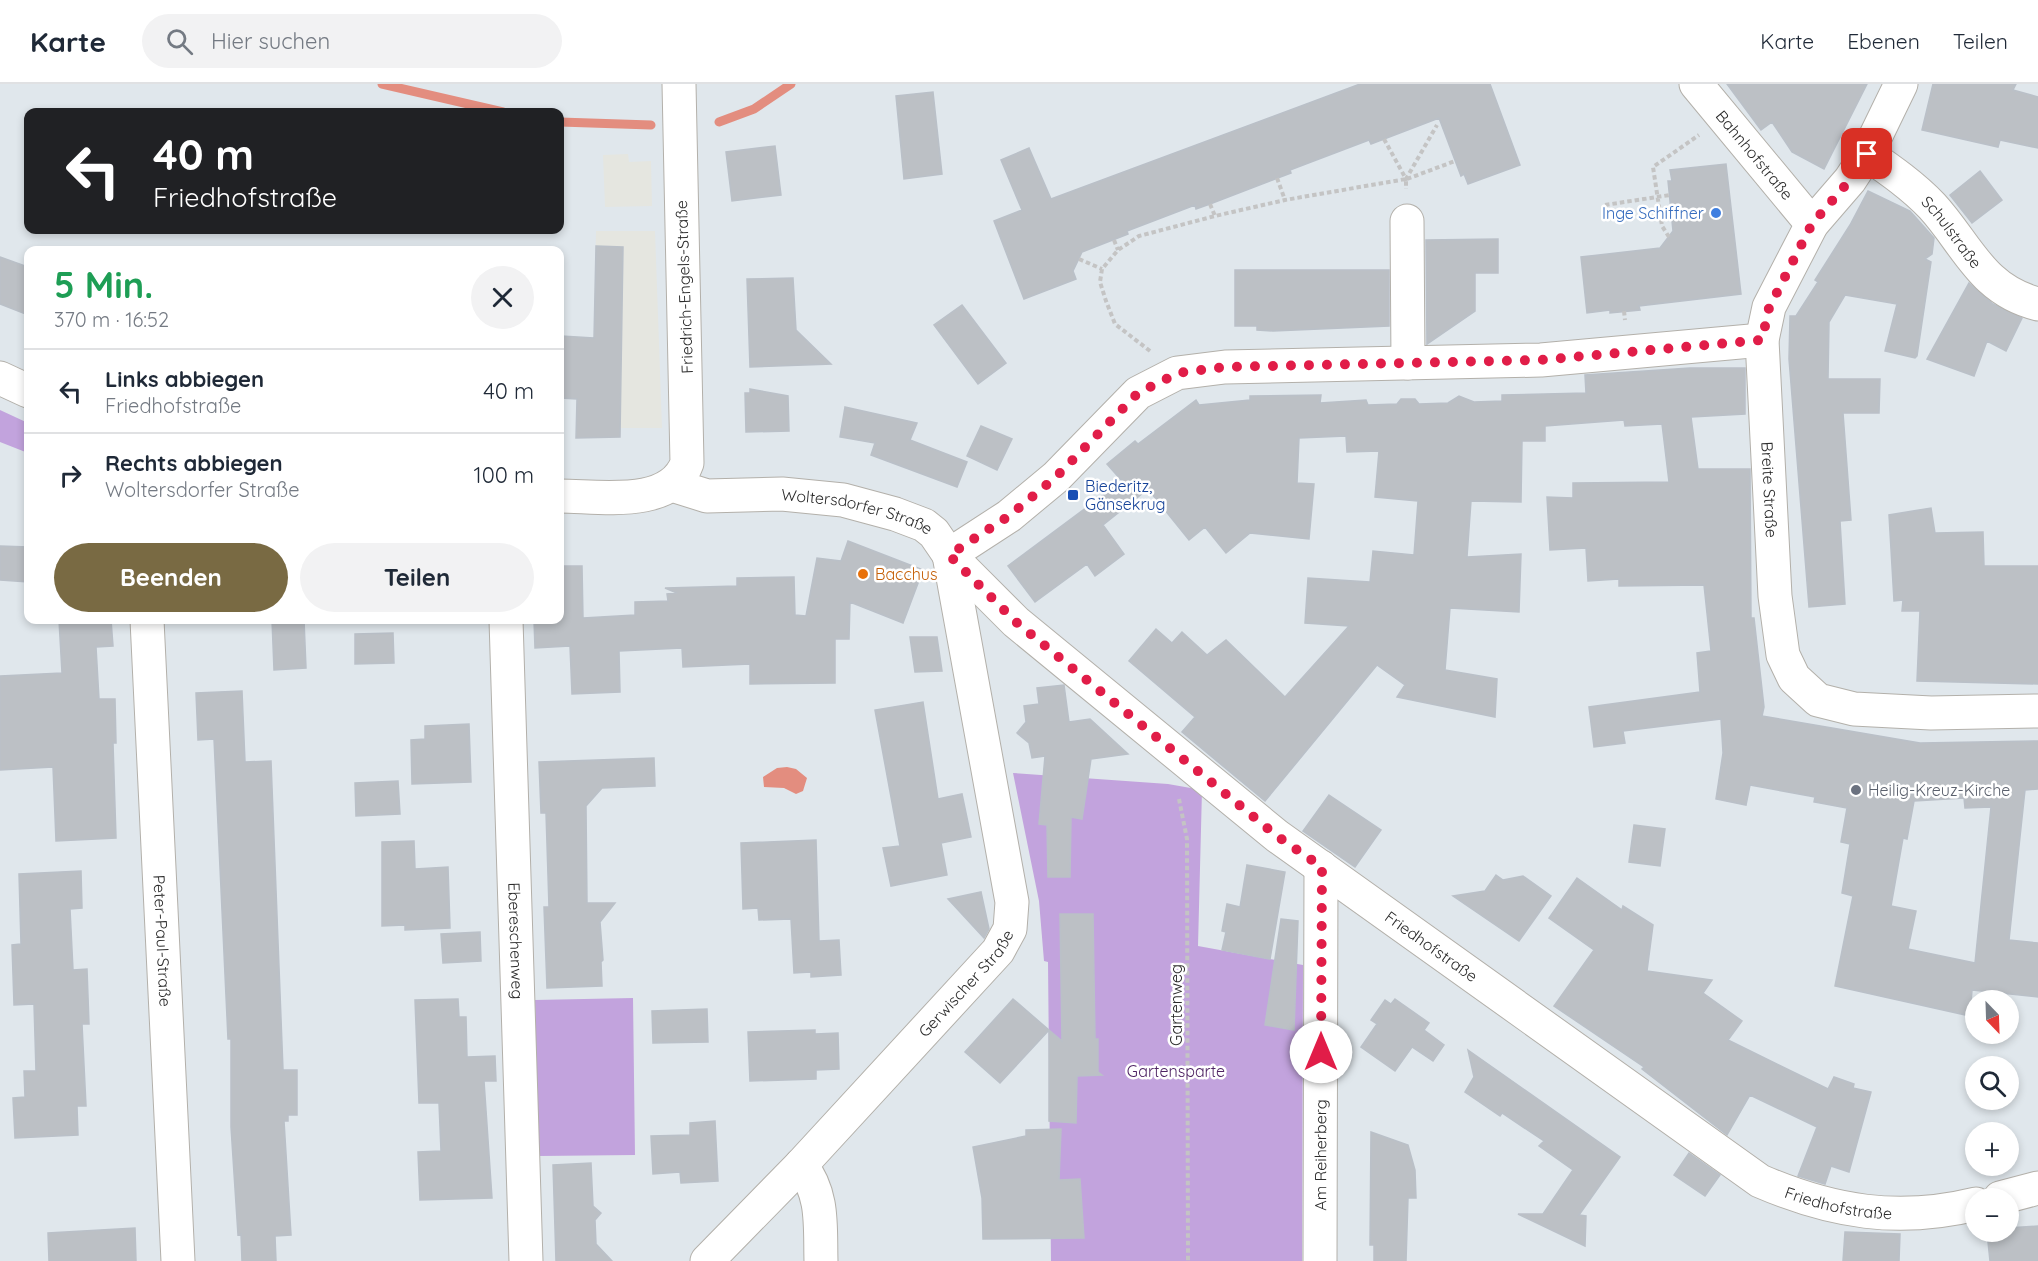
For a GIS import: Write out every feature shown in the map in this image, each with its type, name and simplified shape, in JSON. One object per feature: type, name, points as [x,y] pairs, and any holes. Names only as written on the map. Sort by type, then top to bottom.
[{"type":"street","name":"Friedrich-Engels-Straße","points":[[672,484],[684,472],[688,446],[678,84]]},
{"type":"street","name":"Bahnhofstraße","points":[[1696,84],[1812,224]]},
{"type":"street","name":"Breite Straße","points":[[1901,84],[1867,154],[1850,180],[1812,224],[1769,308],[1762,340],[1775,596],[1783,655],[1794,678],[1818,700],[1854,709],[1931,713],[2038,711]]},
{"type":"street","name":"Schulstraße","points":[[1867,154],[1900,177],[1933,207],[1984,274],[2002,288],[2038,304]]},
{"type":"street","points":[[1407,221],[1408,363]]},
{"type":"street","name":"Woltersdorfer Straße","points":[[672,484],[707,496],[783,494],[843,500],[895,514],[924,525],[934,533],[949,555],[1009,516],[1056,477],[1138,393],[1178,373],[1225,367],[1541,360],[1762,340]]},
{"type":"street","points":[[0,378],[24,389]]},
{"type":"street","points":[[564,496],[650,495],[672,484]]},
{"type":"street","name":"Friedhofstraße","points":[[949,555],[1016,622],[1277,836],[1761,1181],[1813,1202],[1839,1209],[1913,1213],[1965,1206]]},
{"type":"street","name":"Gerwischer Straße","points":[[707,1261],[801,1165],[998,951],[1010,929],[1012,902],[949,555]]},
{"type":"street","name":"Peter-Paul-Straße","points":[[147,624],[178,1261]]},
{"type":"street","name":"Ebereschenweg","points":[[506,624],[526,1261]]},
{"type":"street","name":"Am Reiherberg","points":[[1320,1261],[1322,867]]},
{"type":"street","points":[[801,1165],[813,1180],[820,1206],[821,1261]]},
{"type":"street","points":[[2019,1193],[2038,1188]]},
{"type":"path","points":[[1669,237],[1662,226],[1653,167],[1724,117]]},
{"type":"path","points":[[1406,179],[1437,125]]},
{"type":"path","points":[[1384,139],[1406,179]]},
{"type":"path","points":[[1406,179],[1455,162]]},
{"type":"path","points":[[1277,178],[1285,200]]},
{"type":"path","points":[[1605,204],[1670,195]]},
{"type":"path","points":[[1210,204],[1215,216]]},
{"type":"path","points":[[1114,240],[1118,250]]},
{"type":"path","points":[[1079,259],[1102,269]]},
{"type":"path","name":"Gartenweg","points":[[1172,750],[1176,786],[1187,839],[1188,1261]]},
{"type":"shaded area","points":[[628,154],[629,162],[651,161],[652,206],[605,207],[603,155]]},
{"type":"shaded area","points":[[596,231],[655,231],[662,428],[592,428]]},
{"type":"shaded area","points":[[777,768],[796,769],[807,778],[803,791],[796,794],[784,788],[764,787],[763,777]]},
{"type":"green space","points":[[0,410],[24,421],[24,451],[0,442]]},
{"type":"green space","name":"Gartensparte","points":[[1013,773],[1168,784],[1202,790],[1198,946],[1303,965],[1302,1261],[1051,1261],[1048,962],[1044,961],[1039,901]]},
{"type":"green space","points":[[633,998],[635,1155],[539,1156],[535,1000]]},
{"type":"building","points":[[1360,84],[1490,84],[1520,165],[1468,184],[1464,174],[1461,176],[1439,118],[1371,144],[1369,140],[1210,204],[1196,209],[1195,205],[1127,231],[1128,234],[1082,252],[1073,271],[1076,279],[1024,299],[994,221],[1022,210],[1001,160],[1029,148],[1051,199]]},
{"type":"building","points":[[1727,84],[1867,84],[1824,169],[1792,152],[1772,122],[1761,130]]},
{"type":"building","points":[[1933,84],[2016,84],[2013,90],[2038,97],[2038,148],[2000,140],[1998,147],[1922,130]]},
{"type":"building","points":[[933,92],[942,174],[904,179],[896,96]]},
{"type":"building","points":[[775,146],[781,195],[732,201],[726,152]]},
{"type":"building","points":[[1726,164],[1741,294],[1639,306],[1640,310],[1587,313],[1581,257],[1660,248],[1673,231],[1668,181],[1672,181],[1670,170]]},
{"type":"building","points":[[1980,171],[2002,200],[1972,223],[1950,195]]},
{"type":"building","points":[[1868,191],[1910,211],[1934,238],[1932,254],[1925,259],[1931,262],[1915,358],[1885,351],[1897,304],[1845,295],[1829,322],[1828,379],[1880,379],[1879,413],[1843,413],[1851,520],[1840,521],[1845,604],[1809,607],[1789,359],[1790,316],[1796,316],[1818,282],[1815,280],[1850,225]]},
{"type":"building","points":[[1498,239],[1498,273],[1475,273],[1475,311],[1427,344],[1426,240]]},
{"type":"building","points":[[596,246],[623,247],[620,437],[576,438],[577,399],[564,398],[564,336],[594,338]]},
{"type":"building","points":[[0,257],[24,266],[24,313],[0,304]]},
{"type":"building","points":[[1235,270],[1389,270],[1389,326],[1273,331],[1257,330],[1257,326],[1235,326]]},
{"type":"building","points":[[793,278],[796,330],[831,364],[750,367],[747,279]]},
{"type":"building","points":[[1969,283],[1993,304],[2022,318],[2006,351],[1987,341],[1974,376],[1927,359]]},
{"type":"building","points":[[962,305],[1006,363],[978,384],[934,325]]},
{"type":"building","points":[[1690,368],[1745,368],[1745,414],[1691,417],[1698,469],[1750,469],[1751,618],[1754,618],[1764,707],[1762,716],[1920,743],[2038,741],[2038,789],[2025,790],[2009,940],[2038,943],[2038,997],[2019,995],[2019,990],[1965,990],[1965,1015],[1835,986],[1853,896],[1842,893],[1850,844],[1841,842],[1847,808],[1814,802],[1815,797],[1750,785],[1746,805],[1716,799],[1723,753],[1721,719],[1623,731],[1625,743],[1594,747],[1589,707],[1700,692],[1697,653],[1711,651],[1704,585],[1619,586],[1619,579],[1588,581],[1586,548],[1550,550],[1547,497],[1573,498],[1573,483],[1669,482],[1662,424],[1625,426],[1624,420],[1545,426],[1545,441],[1522,441],[1521,502],[1471,501],[1467,557],[1521,554],[1519,612],[1450,608],[1445,670],[1497,679],[1495,717],[1397,697],[1405,685],[1377,665],[1265,801],[1182,732],[1195,717],[1129,661],[1156,629],[1172,643],[1182,632],[1207,655],[1226,640],[1285,697],[1349,626],[1305,623],[1308,578],[1370,582],[1373,551],[1414,555],[1418,501],[1375,497],[1379,451],[1347,452],[1346,436],[1299,438],[1297,483],[1314,484],[1309,539],[1250,533],[1226,553],[1205,527],[1189,540],[1148,489],[1103,525],[1124,554],[1095,576],[1087,564],[1035,602],[1008,566],[1122,481],[1107,464],[1135,441],[1138,444],[1196,400],[1199,405],[1250,400],[1250,396],[1321,395],[1320,403],[1366,400],[1368,405],[1397,404],[1401,399],[1415,399],[1419,404],[1448,403],[1459,396],[1474,402],[1502,401],[1502,395],[1586,393],[1585,375]],"holes":[[[1964,798],[1965,808],[1991,807],[1975,963],[1908,949],[1916,911],[1891,906],[1903,838],[1907,839],[1914,801]]]},
{"type":"building","points":[[750,389],[788,396],[789,431],[746,432],[745,393],[750,393]]},
{"type":"building","points":[[845,407],[917,423],[910,440],[967,462],[957,487],[871,455],[875,443],[840,437]]},
{"type":"building","points":[[981,426],[1012,439],[997,470],[967,456]]},
{"type":"building","points":[[1931,508],[1935,533],[1983,532],[1984,566],[2038,566],[2038,684],[1917,681],[1920,611],[1902,611],[1903,600],[1894,601],[1889,515]]},
{"type":"building","points":[[848,541],[923,570],[903,623],[850,602],[849,639],[835,639],[835,683],[750,684],[750,664],[683,667],[682,648],[619,651],[620,692],[572,694],[570,646],[535,648],[534,624],[564,624],[564,566],[582,566],[583,618],[635,615],[635,602],[668,601],[667,594],[677,593],[665,588],[737,586],[737,578],[794,577],[795,615],[806,616],[817,558],[841,561]]},
{"type":"building","points":[[0,546],[24,547],[24,582],[0,580]]},
{"type":"building","points":[[59,624],[111,624],[113,646],[96,647],[99,699],[115,699],[116,743],[113,743],[116,838],[56,841],[53,767],[0,770],[0,676],[62,673]]},
{"type":"building","points":[[272,624],[304,624],[306,668],[274,670]]},
{"type":"building","points":[[393,633],[394,663],[355,664],[355,634]]},
{"type":"building","points":[[910,637],[937,637],[942,671],[915,672]]},
{"type":"building","points":[[1064,685],[1069,722],[1090,719],[1128,754],[1091,759],[1082,819],[1071,817],[1070,877],[1048,877],[1047,825],[1039,824],[1045,756],[1032,758],[1029,743],[1017,733],[1026,722],[1024,706],[1039,704],[1037,688]]},
{"type":"building","points":[[242,691],[245,762],[271,761],[283,1070],[297,1070],[297,1115],[288,1115],[288,1121],[284,1121],[291,1235],[275,1236],[276,1261],[242,1261],[241,1234],[238,1235],[231,1127],[231,1039],[228,1039],[214,739],[198,740],[196,693]]},
{"type":"building","points":[[923,702],[938,799],[962,794],[971,837],[941,843],[947,875],[891,886],[883,848],[900,846],[875,710]]},
{"type":"building","points":[[469,724],[471,782],[412,784],[411,740],[425,739],[425,726]]},
{"type":"building","points":[[654,758],[655,786],[602,788],[586,806],[587,903],[615,903],[600,922],[603,960],[601,962],[602,986],[547,988],[544,907],[549,907],[546,813],[541,813],[539,762]]},
{"type":"building","points":[[398,781],[400,814],[356,816],[355,783]]},
{"type":"building","points":[[1329,795],[1381,830],[1355,867],[1303,831]]},
{"type":"building","points":[[1634,825],[1665,829],[1660,866],[1629,862]]},
{"type":"building","points":[[816,840],[819,941],[839,940],[841,975],[811,977],[811,972],[794,973],[791,919],[759,920],[758,908],[743,909],[741,843]]},
{"type":"building","points":[[414,841],[415,869],[448,867],[450,928],[405,930],[405,925],[382,926],[382,842]]},
{"type":"building","points":[[1247,865],[1285,872],[1270,959],[1222,950],[1226,932],[1222,931],[1227,904],[1240,907]]},
{"type":"building","points":[[81,871],[82,908],[70,909],[73,970],[87,969],[89,1024],[82,1024],[86,1106],[77,1106],[78,1135],[15,1138],[13,1098],[25,1097],[24,1071],[36,1071],[34,1004],[14,1005],[12,945],[21,944],[19,874]]},
{"type":"building","points":[[1496,875],[1503,880],[1523,876],[1551,896],[1519,941],[1453,896],[1485,891]]},
{"type":"building","points":[[1577,878],[1622,910],[1623,906],[1653,925],[1647,971],[1712,980],[1703,993],[1742,1021],[1728,1040],[1828,1089],[1834,1077],[1854,1084],[1853,1088],[1871,1092],[1849,1172],[1831,1166],[1825,1184],[1798,1176],[1817,1127],[1750,1095],[1727,1135],[1642,1069],[1644,1067],[1554,1006],[1594,950],[1549,918]]},
{"type":"building","points":[[981,892],[989,929],[984,938],[948,899]]},
{"type":"building","points":[[1060,914],[1093,914],[1095,1039],[1098,1039],[1098,1072],[1102,1075],[1077,1076],[1076,1123],[1049,1121],[1049,1030],[1062,1041]]},
{"type":"building","points":[[1281,919],[1298,921],[1294,1030],[1265,1025]]},
{"type":"building","points":[[480,932],[481,961],[443,963],[441,934]]},
{"type":"building","points":[[458,999],[459,1017],[466,1017],[467,1057],[495,1056],[496,1081],[484,1081],[492,1198],[420,1200],[418,1152],[441,1151],[439,1103],[419,1103],[415,1000]]},
{"type":"building","points":[[1013,999],[1049,1030],[1000,1083],[965,1052]]},
{"type":"building","points":[[1395,999],[1429,1023],[1424,1030],[1444,1045],[1433,1061],[1412,1047],[1395,1071],[1361,1047],[1377,1024],[1371,1020],[1385,1000],[1391,1004]]},
{"type":"building","points":[[707,1009],[708,1042],[653,1043],[652,1011]]},
{"type":"building","points":[[815,1030],[815,1034],[838,1033],[839,1069],[816,1070],[816,1079],[750,1081],[748,1032]]},
{"type":"building","points":[[1468,1050],[1620,1157],[1579,1215],[1586,1216],[1585,1246],[1518,1214],[1543,1214],[1573,1170],[1539,1146],[1544,1141],[1502,1113],[1500,1116],[1465,1092],[1474,1077]]},
{"type":"building","points":[[715,1121],[718,1181],[681,1183],[680,1172],[653,1174],[651,1136],[690,1135],[690,1123]]},
{"type":"building","points":[[1061,1129],[1059,1180],[1080,1179],[1084,1238],[983,1239],[982,1198],[973,1147],[1026,1136],[1026,1130]]},
{"type":"building","points":[[1371,1132],[1408,1145],[1415,1170],[1416,1198],[1408,1198],[1406,1261],[1374,1261],[1374,1245],[1370,1245]]},
{"type":"building","points":[[1689,1153],[1720,1175],[1705,1196],[1674,1175]]},
{"type":"building","points":[[591,1163],[593,1206],[601,1213],[595,1220],[596,1244],[612,1261],[556,1261],[553,1165]]},
{"type":"building","points":[[2038,1226],[2038,1261],[1990,1261],[1988,1242],[2019,1242],[2019,1227]]},
{"type":"building","points":[[135,1228],[136,1261],[49,1261],[48,1233]]},
{"type":"building","points":[[1845,1232],[1900,1234],[1899,1261],[1843,1261]]},
{"type":"waterway","points":[[382,84],[486,108]]},
{"type":"waterway","points":[[719,122],[754,109],[791,84]]},
{"type":"waterway","points":[[564,122],[651,125]]},
{"type":"place","name":"Inge Schiffner","points":[[1716,213]]},
{"type":"place","name":"Biederitz, Gänsekrug","points":[[1073,495]]},
{"type":"place","name":"Bacchus","points":[[863,574]]},
{"type":"place","name":"Heilig-Kreuz-Kirche","points":[[1856,790]]},
{"type":"route","points":[[1321,1052],[1322,867],[1277,836],[1016,622],[949,555],[1009,516],[1056,477],[1138,393],[1178,373],[1225,367],[1541,360],[1762,340],[1769,308],[1812,224],[1850,180],[1867,154]]}]
